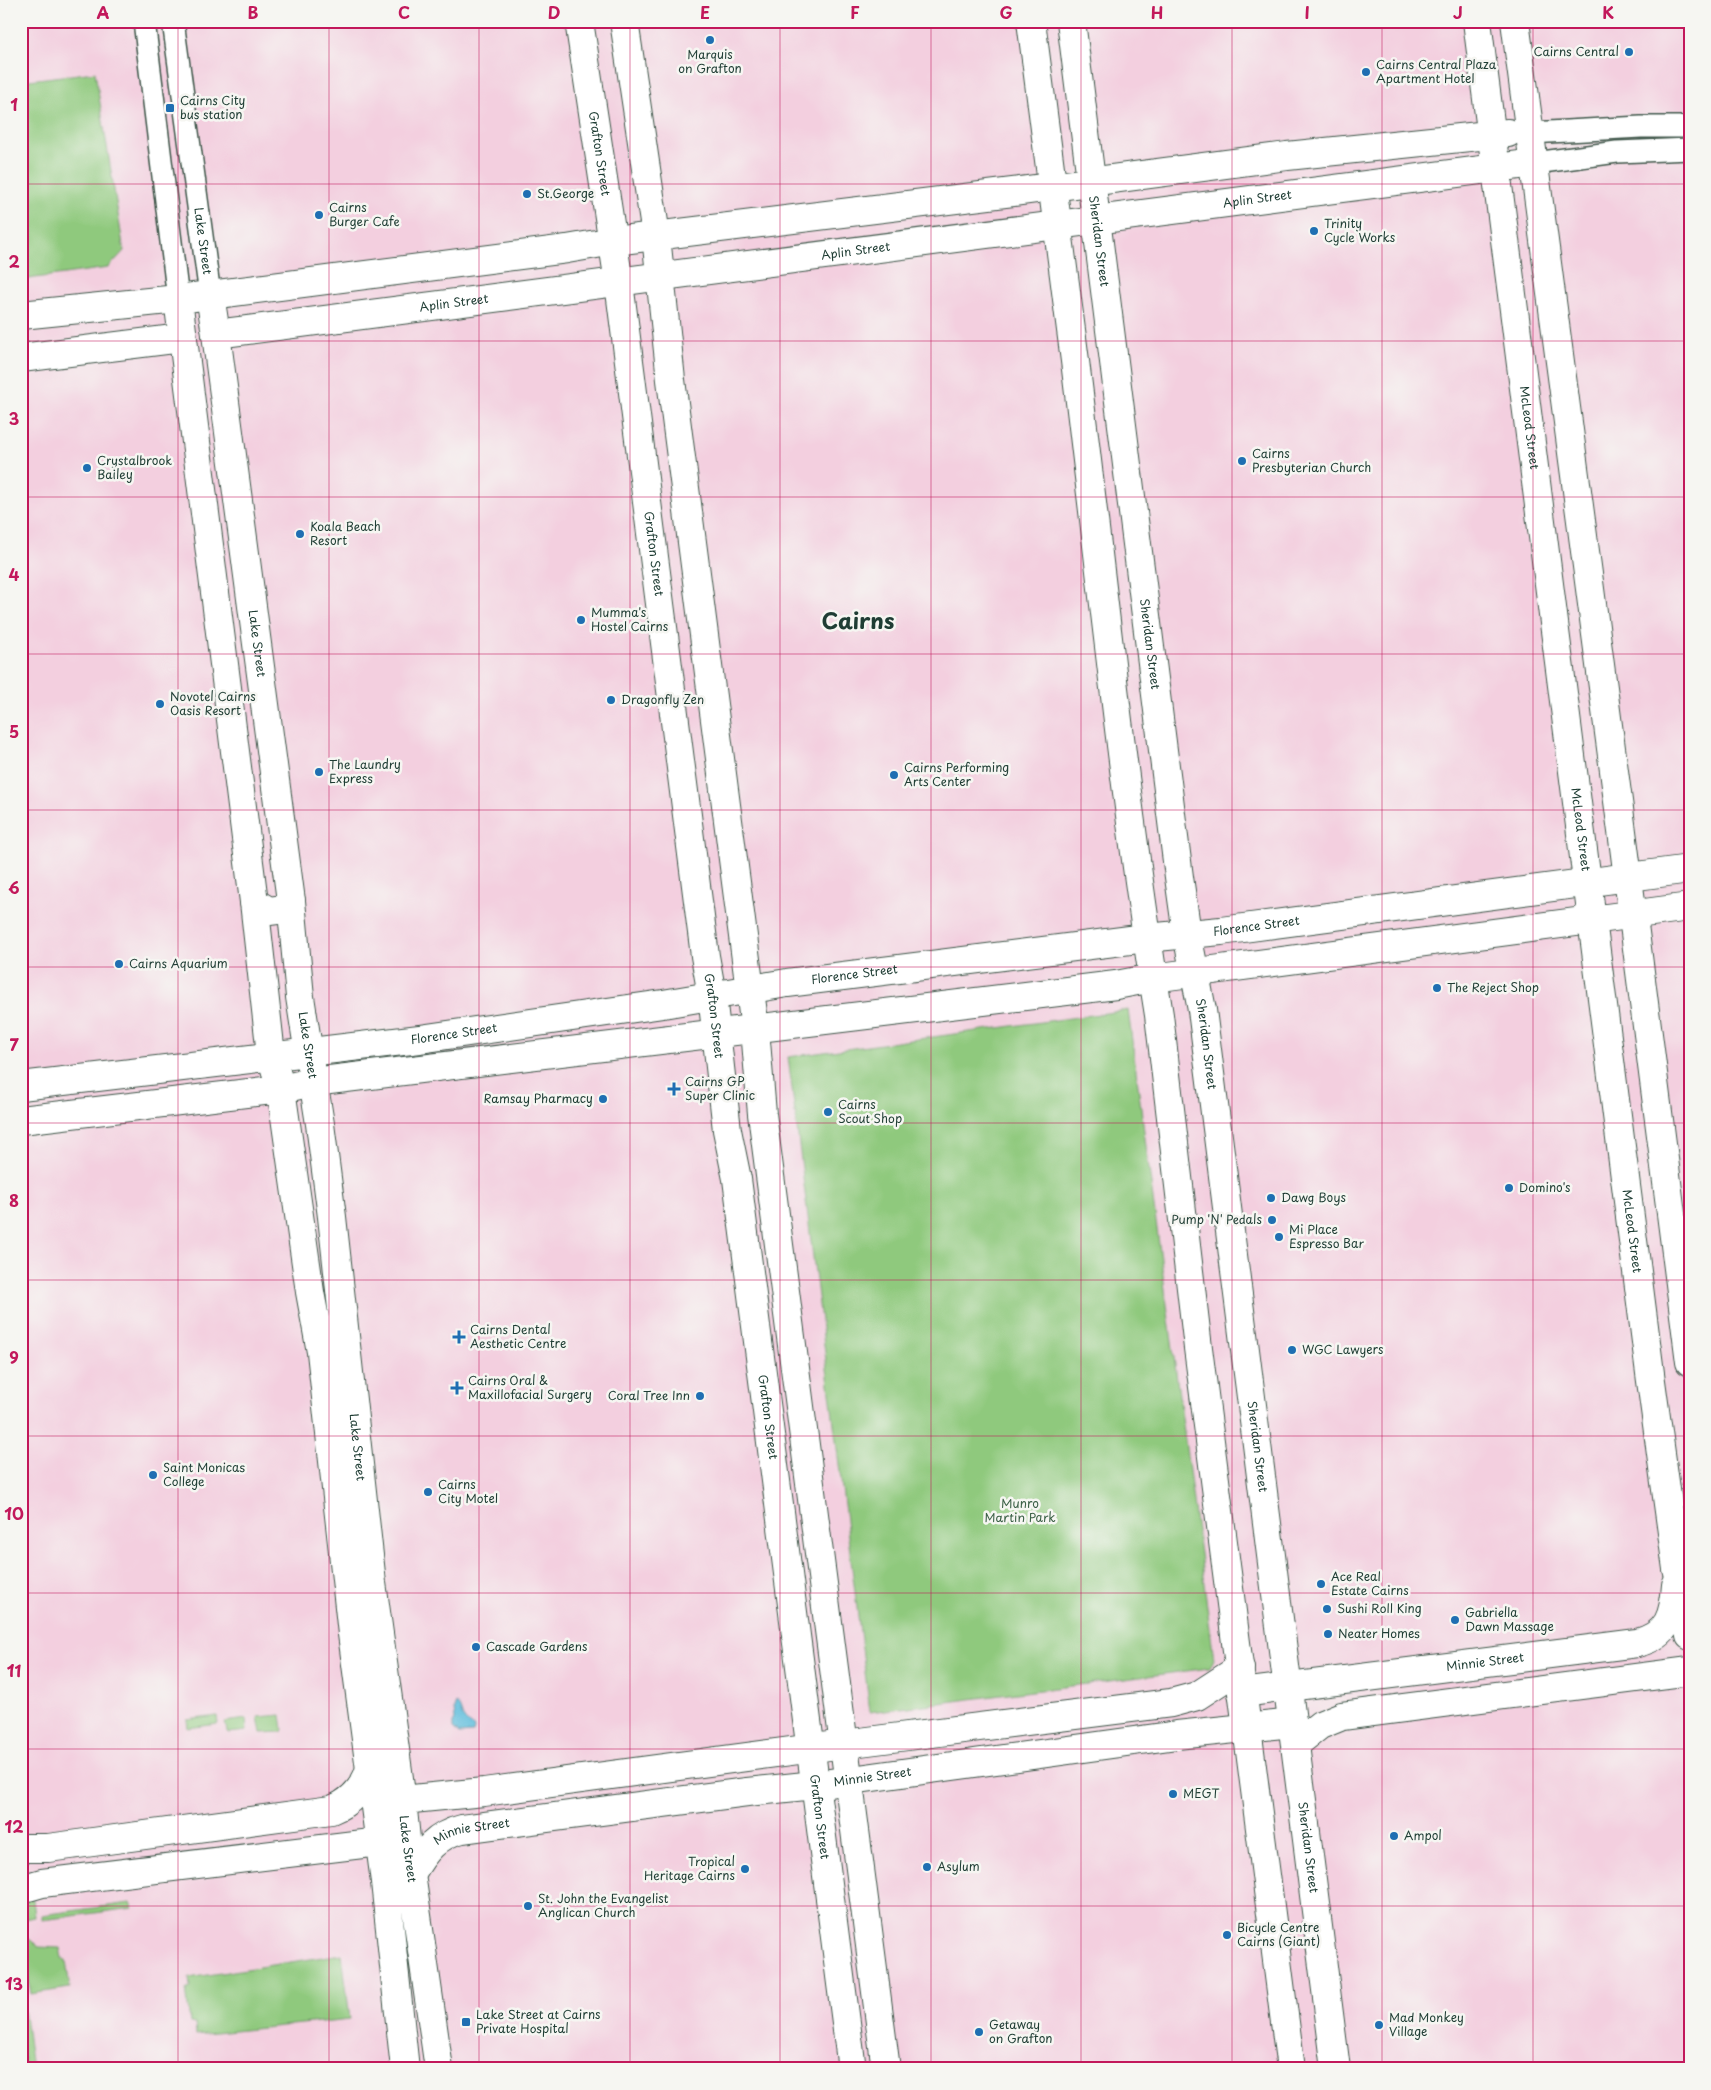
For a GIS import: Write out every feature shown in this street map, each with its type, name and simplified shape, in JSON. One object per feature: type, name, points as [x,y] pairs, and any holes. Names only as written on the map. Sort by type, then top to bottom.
[{"type":"main road","name":"Grafton Street","points":[[579,21],[620,283],[631,387],[712,995],[726,1121],[737,1179],[852,2069]]},
{"type":"main road","points":[[624,21],[656,236],[671,380],[755,1029],[762,1114],[886,2069]]},
{"type":"main road","points":[[1031,21],[1246,1728],[1291,2069]]},
{"type":"main road","name":"Sheridan Street","points":[[1071,21],[1187,934],[1202,1010],[1336,2069]]},
{"type":"main road","name":"McLeod Street","points":[[1477,21],[1677,1569],[1684,1595],[1690,1636]]},
{"type":"main road","points":[[1515,21],[1690,1362]]},
{"type":"main road","points":[[1038,82],[1052,89],[1070,85],[1078,76]]},
{"type":"main road","points":[[21,315],[210,295],[567,249],[614,241],[1287,156],[1491,134],[1530,133]]},
{"type":"main road","name":"Aplin Street","points":[[21,358],[620,283],[661,276],[1535,164]]},
{"type":"main road","name":"Lake Street","points":[[210,295],[291,901],[307,1051],[332,1218],[372,1583],[439,2069]]},
{"type":"main road","name":"Lake Street","points":[[178,298],[272,1055],[281,1089],[310,1292],[321,1352],[352,1634],[379,1842],[405,2069]]},
{"type":"main road","points":[[1075,360],[1079,347],[1100,344],[1114,357]]},
{"type":"main road","points":[[631,387],[636,376],[655,374],[671,380]]},
{"type":"main road","points":[[195,438],[204,430],[216,428],[230,434]]},
{"type":"main road","points":[[1116,703],[1132,709],[1147,708],[1158,699]]},
{"type":"main road","points":[[690,839],[700,854],[717,851],[730,839]]},
{"type":"main road","name":"Florence Street","points":[[21,1086],[420,1039],[663,1004],[749,989],[1146,938],[1221,931],[1690,869]]},
{"type":"main road","points":[[254,902],[269,911],[285,909],[291,901]]},
{"type":"main road","points":[[21,1120],[281,1089],[313,1082],[716,1032],[755,1029],[1097,987],[1194,972],[1690,907]]},
{"type":"main road","points":[[726,1121],[735,1112],[749,1108],[762,1114]]},
{"type":"main road","name":"Minnie Street","points":[[402,1800],[484,1792],[810,1748],[1172,1703],[1241,1680],[1289,1686],[1360,1679],[1647,1641],[1661,1632],[1673,1609],[1677,1569]]},
{"type":"main road","points":[[795,1619],[808,1621],[816,1619],[827,1609]]},
{"type":"main road","points":[[1612,1647],[1620,1655],[1622,1662],[1616,1680]]},
{"type":"main road","points":[[1295,1734],[1342,1716],[1690,1671]]},
{"type":"main road","points":[[1360,1679],[1355,1691],[1356,1706],[1363,1713]]},
{"type":"main road","points":[[1172,1703],[1180,1712],[1182,1725],[1178,1735]]},
{"type":"main road","name":"Minnie Street","points":[[411,1874],[429,1846],[443,1836],[462,1828],[815,1785],[1178,1735],[1246,1728],[1295,1734]]},
{"type":"main road","points":[[914,1735],[910,1748],[912,1763],[918,1770]]},
{"type":"main road","points":[[21,1848],[48,1848],[325,1812],[339,1807],[362,1787],[370,1769]]},
{"type":"main road","points":[[484,1792],[479,1810],[489,1825]]},
{"type":"main road","points":[[21,1889],[42,1883],[379,1842],[402,1800]]},
{"type":"main road","points":[[282,1818],[288,1822],[295,1832],[293,1844],[283,1853]]},
{"type":"main road","points":[[834,1937],[847,1930],[868,1931]]},
{"type":"main road","points":[[396,1994],[411,1984],[421,1988],[429,1995]]},
{"type":"street","name":"Lake Street","points":[[144,21],[178,298]]},
{"type":"street","name":"Lake Street","points":[[173,21],[210,295]]},
{"type":"street","points":[[1530,133],[1641,127],[1690,127]]},
{"type":"street","name":"Aplin Street","points":[[1535,164],[1617,152],[1690,149]]},
{"type":"shaded area","points":[[21,21],[1690,21],[1690,2069],[21,2069]]},
{"type":"green space","points":[[95,72],[124,251],[108,268],[21,280],[21,81]]},
{"type":"green space","name":"Munro Martin Park","points":[[1128,1010],[1214,1659],[1210,1668],[870,1712],[788,1057]]},
{"type":"green space","points":[[281,1715],[282,1732],[261,1733],[258,1717]]},
{"type":"green space","points":[[217,1716],[218,1724],[188,1728],[187,1720]]},
{"type":"green space","points":[[246,1719],[247,1731],[227,1732],[225,1722]]},
{"type":"green space","points":[[29,1898],[33,1899],[35,1917],[21,1920],[21,1902]]},
{"type":"green space","points":[[130,1903],[133,1908],[42,1920],[42,1915]]},
{"type":"green space","points":[[21,1935],[39,1947],[60,1948],[62,1958],[66,1961],[70,1988],[31,1994]]},
{"type":"green space","points":[[342,1954],[350,2019],[196,2035],[195,2024],[190,2023],[186,1989],[190,1988],[189,1978]]},
{"type":"green space","points":[[21,1985],[32,2069],[25,2069],[21,2040]]},
{"type":"water","points":[[456,1704],[462,1716],[473,1727],[473,1733],[459,1734],[453,1729]]},
{"type":"place","name":"Marquis on Grafton","points":[[710,40]]},
{"type":"place","name":"Cairns Central","points":[[1629,52]]},
{"type":"place","name":"Cairns Central Plaza Apartment Hotel","points":[[1366,72]]},
{"type":"place","name":"Cairns City bus station","points":[[170,108]]},
{"type":"place","name":"St.George","points":[[527,194]]},
{"type":"place","name":"Cairns Burger Cafe","points":[[319,215]]},
{"type":"place","name":"Trinity Cycle Works","points":[[1314,231]]},
{"type":"place","name":"Cairns Presbyterian Church","points":[[1242,461]]},
{"type":"place","name":"Crystalbrook Bailey","points":[[87,468]]},
{"type":"place","name":"Koala Beach Resort","points":[[300,534]]},
{"type":"place","name":"Mumma's Hostel Cairns","points":[[581,620]]},
{"type":"place","name":"Dragonfly Zen","points":[[611,700]]},
{"type":"place","name":"Novotel Cairns Oasis Resort","points":[[160,704]]},
{"type":"place","name":"The Laundry Express","points":[[319,772]]},
{"type":"place","name":"Cairns Performing Arts Center","points":[[894,775]]},
{"type":"place","name":"Cairns Aquarium","points":[[119,964]]},
{"type":"place","name":"The Reject Shop","points":[[1437,988]]},
{"type":"place","name":"Cairns GP Super Clinic","points":[[674,1089]]},
{"type":"place","name":"Ramsay Pharmacy","points":[[603,1099]]},
{"type":"place","name":"Cairns Scout Shop","points":[[828,1112]]},
{"type":"place","name":"Domino's","points":[[1509,1188]]},
{"type":"place","name":"Dawg Boys","points":[[1271,1198]]},
{"type":"place","name":"Pump 'N' Pedals","points":[[1272,1220]]},
{"type":"place","name":"Mi Place Espresso Bar","points":[[1279,1237]]},
{"type":"place","name":"Cairns Dental Aesthetic Centre","points":[[459,1337]]},
{"type":"place","name":"WGC Lawyers","points":[[1292,1350]]},
{"type":"place","name":"Cairns Oral & Maxillofacial Surgery","points":[[457,1388]]},
{"type":"place","name":"Coral Tree Inn","points":[[700,1396]]},
{"type":"place","name":"Saint Monicas College","points":[[153,1475]]},
{"type":"place","name":"Cairns City Motel","points":[[428,1492]]},
{"type":"place","name":"Ace Real Estate Cairns","points":[[1321,1584]]},
{"type":"place","name":"Sushi Roll King","points":[[1327,1609]]},
{"type":"place","name":"Gabriella Dawn Massage","points":[[1455,1620]]},
{"type":"place","name":"Neater Homes","points":[[1328,1634]]},
{"type":"place","name":"Cascade Gardens","points":[[476,1647]]},
{"type":"place","name":"MEGT","points":[[1173,1794]]},
{"type":"place","name":"Ampol","points":[[1394,1836]]},
{"type":"place","name":"Asylum","points":[[927,1867]]},
{"type":"place","name":"Tropical Heritage Cairns","points":[[745,1869]]},
{"type":"place","name":"St. John the Evangelist Anglican Church","points":[[528,1906]]},
{"type":"place","name":"Bicycle Centre Cairns (Giant)","points":[[1227,1935]]},
{"type":"place","name":"Lake Street at Cairns Private Hospital","points":[[466,2022]]},
{"type":"place","name":"Mad Monkey Village","points":[[1379,2025]]},
{"type":"place","name":"Getaway on Grafton","points":[[979,2032]]},
{"type":"district","name":"Cairns","points":[[858,621]]}]
